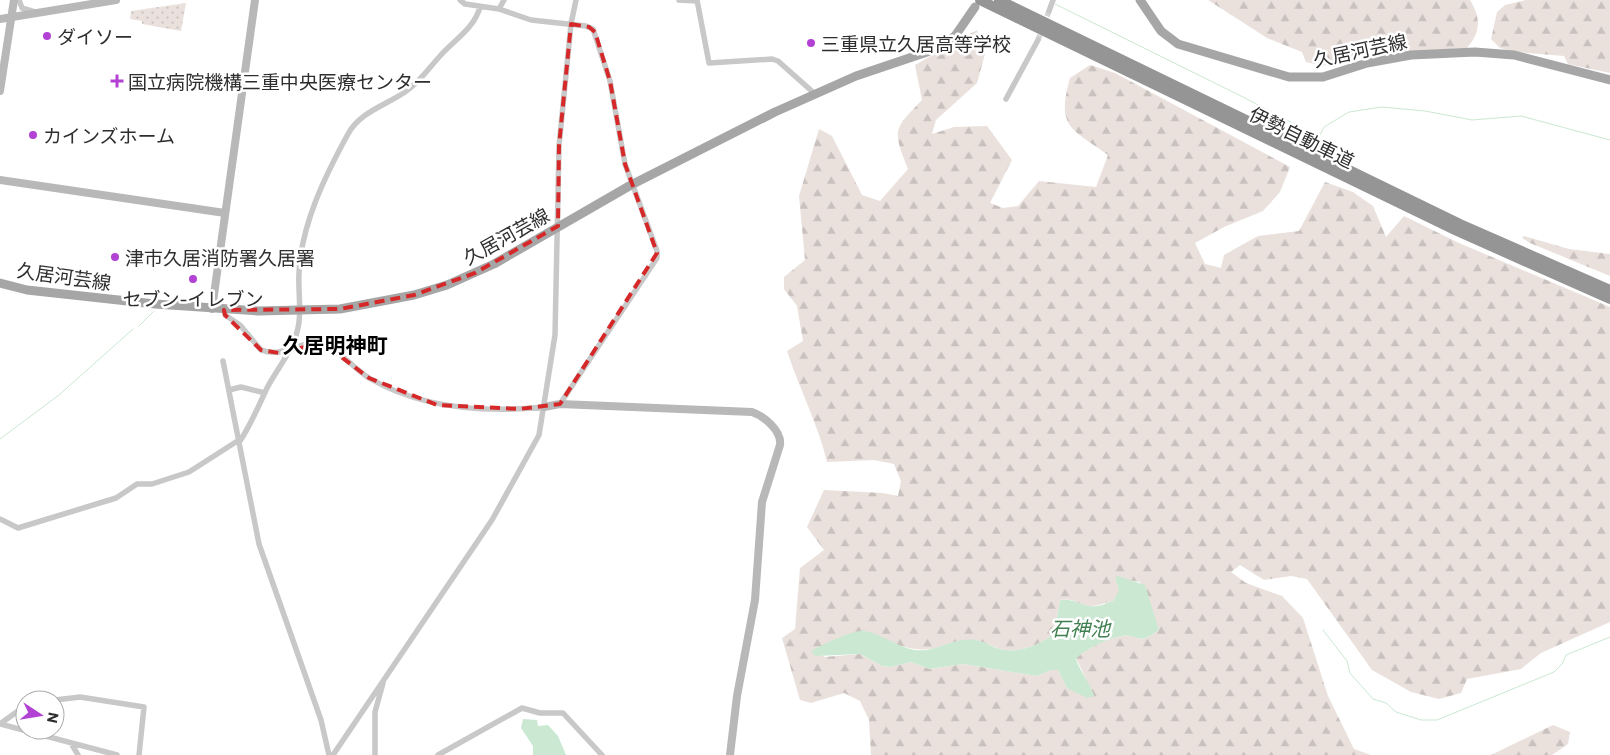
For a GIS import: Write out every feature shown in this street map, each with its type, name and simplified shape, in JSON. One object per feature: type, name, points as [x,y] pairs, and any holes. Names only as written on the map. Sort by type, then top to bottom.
[{"type":"highway","name":"伊勢自動車道","points":[[999,0],[1460,224],[1610,290]]},
{"type":"highway","name":"伊勢自動車道","points":[[978,3],[1394,201],[1610,299]]},
{"type":"main road","name":"久居河芸線","points":[[1140,0],[1161,31],[1178,44],[1289,77],[1323,77],[1367,63],[1412,54],[1475,52],[1514,55],[1610,80]]},
{"type":"main road","name":"久居河芸線","points":[[0,283],[27,290],[212,309],[298,312],[364,306],[430,290],[494,264],[631,185],[814,93],[936,49],[954,36],[978,3]]},
{"type":"street","points":[[0,91],[14,0]]},
{"type":"street","points":[[18,0],[22,8],[38,13]]},
{"type":"street","points":[[0,19],[116,0]]},
{"type":"street","points":[[212,309],[256,0]]},
{"type":"street","points":[[460,0],[531,20],[589,26],[595,32],[610,81],[622,153],[631,185],[657,251],[657,258],[560,404]]},
{"type":"street","points":[[499,10],[504,0]]},
{"type":"street","points":[[333,755],[492,520],[535,444],[542,427],[555,335],[558,146],[571,24],[576,0]]},
{"type":"street","points":[[679,0],[697,0],[710,63],[772,59],[778,61],[814,93]]},
{"type":"street","points":[[1049,11],[1053,2]]},
{"type":"street","points":[[0,519],[18,528],[116,498],[137,484],[152,484],[188,472],[239,441],[256,415],[265,393],[291,349],[299,322],[298,271],[304,240],[313,208],[348,133],[359,120],[410,88],[456,42],[477,16],[480,7]]},
{"type":"street","points":[[1006,99],[1038,40]]},
{"type":"street","points":[[0,180],[225,213]]},
{"type":"street","points":[[224,310],[225,315],[240,325],[258,348],[274,353],[314,343],[323,343],[369,378],[437,405],[512,409],[560,404],[752,412],[763,418],[779,437],[780,445],[762,502],[755,600],[734,714],[730,755]]},
{"type":"street","points":[[223,361],[259,544],[320,720],[329,755]]},
{"type":"street","points":[[229,390],[240,388],[265,393]]},
{"type":"street","points":[[375,755],[375,712],[383,681]]},
{"type":"street","points":[[65,699],[80,697],[144,707],[140,755]]},
{"type":"street","points":[[438,755],[522,708],[540,712],[562,713],[602,755]]},
{"type":"street","points":[[0,724],[15,712]]},
{"type":"street","points":[[0,724],[117,755]]},
{"type":"street","points":[[71,743],[78,755]]},
{"type":"highlighted area","points":[[571,24],[589,27],[595,32],[610,81],[625,164],[657,253],[560,404],[519,409],[437,405],[369,378],[323,343],[279,353],[261,350],[225,315],[224,310],[340,309],[414,295],[475,273],[558,226],[559,146]]},
{"type":"green space","points":[[1208,0],[1470,0],[1478,19],[1478,25],[1475,36],[1467,48],[1367,54],[1323,66],[1306,62],[1302,52],[1267,38]]},
{"type":"green space","points":[[1526,0],[1610,0],[1610,73],[1568,64],[1564,56],[1516,52],[1500,48],[1491,39],[1497,12],[1505,5]]},
{"type":"green space","points":[[186,3],[181,31],[142,24],[142,21],[130,19],[131,11]]},
{"type":"green space","points":[[977,30],[985,54],[977,83],[936,120],[932,134],[954,127],[987,126],[1012,160],[990,203],[1003,208],[1018,206],[1039,181],[1096,187],[1108,155],[1076,132],[1066,117],[1065,107],[1070,78],[1090,65],[1115,73],[1290,167],[1280,192],[1263,211],[1224,227],[1195,243],[1205,264],[1221,268],[1224,255],[1258,236],[1299,231],[1325,182],[1353,192],[1373,206],[1386,237],[1404,216],[1459,243],[1610,307],[1610,622],[1541,653],[1521,669],[1467,679],[1461,693],[1439,699],[1411,692],[1372,670],[1307,579],[1291,576],[1264,580],[1240,565],[1231,572],[1246,583],[1282,596],[1303,618],[1328,696],[1354,749],[1371,755],[871,755],[869,720],[860,701],[844,693],[811,703],[800,700],[782,638],[795,629],[800,568],[824,550],[807,527],[824,490],[883,493],[898,496],[901,481],[894,464],[874,460],[827,462],[819,434],[787,351],[803,341],[797,306],[784,289],[784,277],[805,260],[799,196],[819,129],[832,136],[862,195],[880,201],[908,169],[900,146],[898,132],[905,118],[922,100],[915,65]],"holes":[[[1115,578],[1140,582],[1159,630],[1142,639],[1128,636],[1111,639],[1091,648],[1076,658],[1094,696],[1067,688],[1058,670],[1051,670],[1037,676],[963,664],[930,669],[911,662],[890,667],[882,666],[860,654],[824,657],[817,648],[864,631],[913,649],[930,649],[971,640],[1007,650],[1028,648],[1054,634],[1060,600],[1070,600],[1088,606],[1099,605],[1113,601],[1119,591]]]},
{"type":"green space","points":[[1524,236],[1569,249],[1610,254],[1610,276],[1530,243],[1522,238]]},
{"type":"green space","points":[[1553,725],[1570,732],[1568,744],[1552,755],[1491,755]]},
{"type":"water","name":"石神池","points":[[1118,576],[1145,585],[1159,630],[1142,639],[1122,636],[1111,639],[1098,644],[1080,655],[1076,659],[1094,696],[1087,698],[1067,688],[1058,670],[1051,670],[1037,676],[963,664],[930,669],[911,662],[890,667],[882,666],[860,654],[815,656],[811,651],[838,638],[860,631],[877,635],[915,650],[930,649],[967,639],[1007,650],[1028,648],[1054,634],[1060,600],[1071,600],[1088,606],[1101,605],[1113,601],[1119,591],[1115,578]]},
{"type":"water","points":[[523,719],[537,720],[538,726],[548,725],[558,736],[566,755],[533,755],[533,746],[521,728]]},
{"type":"waterway","points":[[1055,4],[1241,96],[1319,137],[1324,127],[1349,112],[1382,107],[1425,111],[1472,120],[1521,116],[1610,140]]},
{"type":"waterway","points":[[139,326],[154,311]]},
{"type":"waterway","points":[[0,439],[59,395],[133,329]]},
{"type":"waterway","points":[[1323,630],[1347,661],[1350,673],[1373,699],[1386,703],[1396,712],[1421,720],[1437,720],[1554,672],[1562,664],[1566,655],[1610,637]]},
{"type":"tunnel","points":[[1038,40],[1049,11]]},
{"type":"place","name":"ダイソー","points":[[47,36]]},
{"type":"place","name":"三重県立久居高等学校","points":[[811,43]]},
{"type":"place","name":"国立病院機構三重中央医療センター","points":[[117,81]]},
{"type":"place","name":"カインズホーム","points":[[33,135]]},
{"type":"place","name":"津市久居消防署久居署","points":[[115,257]]},
{"type":"place","name":"セブン-イレブン","points":[[193,279]]},
{"type":"district","name":"久居明神町","points":[[335,344]]}]
